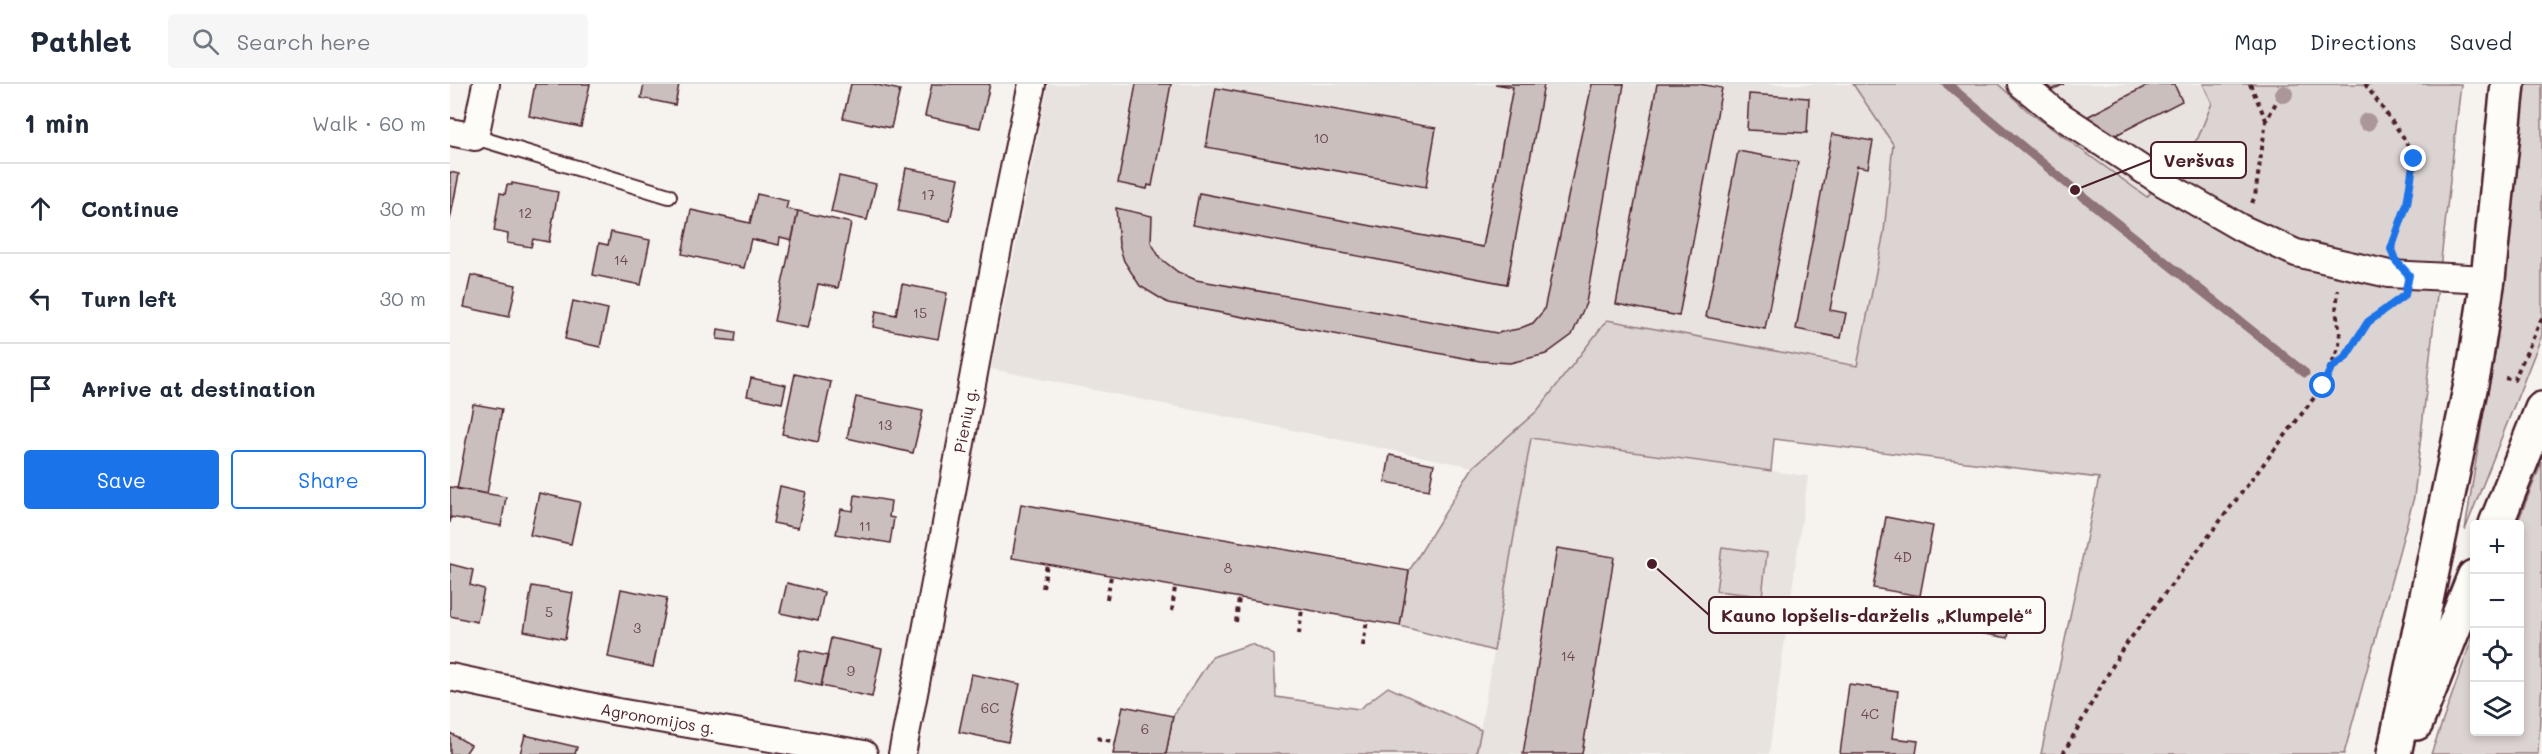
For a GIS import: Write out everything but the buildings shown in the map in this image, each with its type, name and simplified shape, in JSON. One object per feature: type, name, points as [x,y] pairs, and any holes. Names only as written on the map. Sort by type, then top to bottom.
[{"type":"highway","points":[[2394,754],[2474,370],[2488,279],[2508,84]]},
{"type":"highway","points":[[2498,520],[2542,409]]},
{"type":"highway","points":[[2403,754],[2470,589]]},
{"type":"street","points":[[450,132],[475,137],[486,84]]},
{"type":"street","name":"Pienių g.","points":[[902,754],[939,569],[1010,180],[1032,84]]},
{"type":"street","points":[[2021,84],[2055,112],[2153,177],[2241,228],[2296,252],[2389,274],[2488,279]]},
{"type":"street","name":"Agronomijos g.","points":[[450,677],[618,711],[864,754]]},
{"type":"lane","points":[[475,137],[669,196]]},
{"type":"path","points":[[2250,84],[2266,121]]},
{"type":"path","points":[[2241,228],[2255,196],[2266,121],[2286,84]]},
{"type":"path","points":[[2331,368],[2345,358],[2368,322],[2405,295],[2409,275],[2395,260],[2391,249],[2407,204],[2414,159],[2404,138],[2365,84]]},
{"type":"path","points":[[2063,754],[2121,651],[2323,386],[2339,346],[2340,332],[2336,311],[2338,285],[2334,261]]},
{"type":"path","points":[[2474,370],[2514,380],[2542,318]]},
{"type":"path","points":[[1043,588],[1047,564]]},
{"type":"path","points":[[1107,599],[1111,576]]},
{"type":"path","points":[[1172,611],[1175,587]]},
{"type":"path","points":[[1236,622],[1239,598]]},
{"type":"path","points":[[1299,634],[1302,609]]},
{"type":"path","points":[[1363,645],[1367,620]]},
{"type":"path","points":[[1097,738],[1116,742]]},
{"type":"shaded area","points":[[1048,84],[1853,84],[1893,144],[1884,232],[1857,367],[1607,320],[1537,411],[1473,467],[991,369]]},
{"type":"shaded area","points":[[1853,84],[1998,84],[2029,112],[2147,197],[2198,138],[2212,103],[2203,84],[2461,84],[2414,497],[2344,754],[2041,754],[2099,478],[1774,439],[1771,471],[1531,438],[1494,651],[1400,626],[1409,571],[1473,467],[1537,411],[1607,320],[1857,366],[1884,232],[1893,144]]},
{"type":"shaded area","points":[[1998,84],[2203,84],[2212,103],[2198,138],[2147,197],[2029,112]]},
{"type":"shaded area","points":[[2525,84],[2542,84],[2542,335],[2465,530],[2504,284]]},
{"type":"shaded area","points":[[1531,438],[1808,476],[1769,754],[1476,754]]},
{"type":"shaded area","points":[[2542,462],[2542,682],[2538,754],[2431,754],[2470,644],[2470,736],[2524,736],[2524,520],[2519,520]]},
{"type":"shaded area","points":[[1722,547],[1767,553],[1762,596],[1716,591]]},
{"type":"shaded area","points":[[1251,644],[1274,655],[1276,697],[1359,709],[1388,687],[1481,730],[1476,754],[1166,754],[1173,716],[1212,657]]},
{"type":"waterway","points":[[1947,84],[2075,190],[2305,373]]},
{"type":"place","name":"Veršvas","points":[[2075,190]]},
{"type":"place","name":"Kauno lopšelis-darželis „Klumpelė“","points":[[1652,564]]},
{"type":"route","points":[[2323,386],[2331,368],[2345,358],[2368,322],[2405,295],[2409,275],[2392,256],[2391,249],[2407,204],[2415,167],[2414,159]]}]
